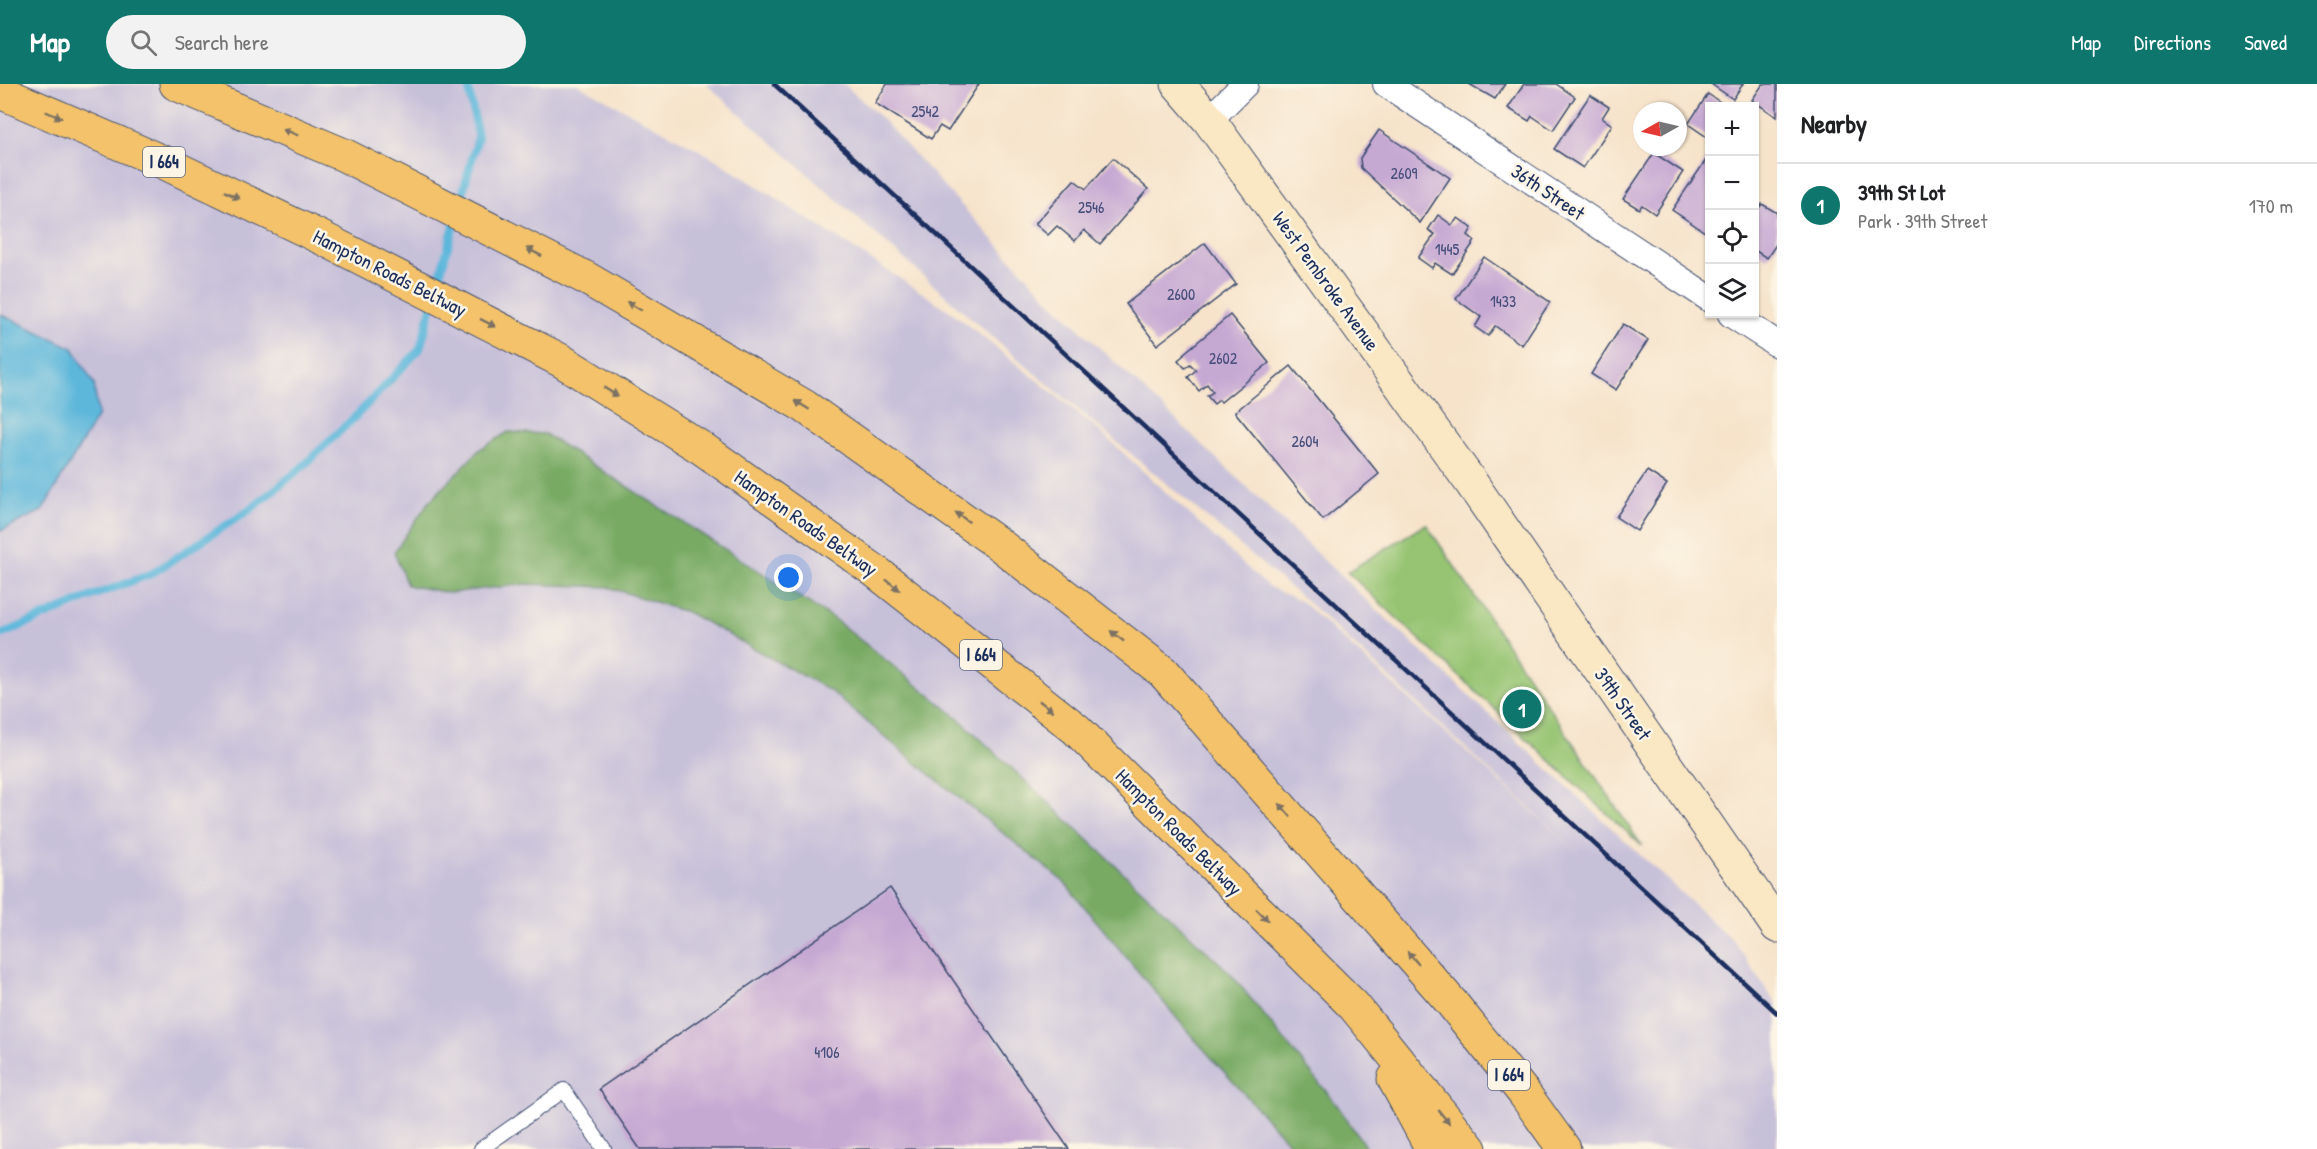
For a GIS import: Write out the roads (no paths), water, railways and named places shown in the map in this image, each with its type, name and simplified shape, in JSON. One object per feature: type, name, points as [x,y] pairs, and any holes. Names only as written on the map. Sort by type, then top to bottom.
[{"type":"highway","name":"I 664","points":[[176,84],[344,155],[586,278],[804,406],[1000,545],[1163,672],[1451,1002],[1523,1092],[1564,1149]]},
{"type":"highway","name":"Hampton Roads Beltway","points":[[0,92],[165,163],[324,239],[562,361],[703,449],[876,571],[1076,729],[1353,1006],[1470,1149]]},
{"type":"highway","points":[[1451,1002],[1589,1149]]},
{"type":"highway","points":[[1353,1006],[1432,1149]]},
{"type":"main road","name":"West Pembroke Avenue","points":[[1178,84],[1209,120],[1470,481]]},
{"type":"main road","name":"39th Street","points":[[1470,481],[1777,926]]},
{"type":"street","points":[[1209,120],[1245,84]]},
{"type":"street","name":"36th Street","points":[[1386,84],[1705,296]]},
{"type":"street","points":[[1737,318],[1777,344]]},
{"type":"lane","points":[[481,1149],[564,1090],[603,1149]]},
{"type":"water","points":[[0,314],[73,348],[94,384],[98,415],[42,511],[0,531]]},
{"type":"waterway","points":[[459,206],[478,137],[468,84]]},
{"type":"waterway","points":[[436,289],[456,218]]},
{"type":"waterway","points":[[0,635],[151,574],[251,509],[302,467],[357,415],[420,349],[433,302]]},
{"type":"railway","points":[[774,84],[1777,1013]]},
{"type":"place","name":"39th St Lot","points":[[1522,709]]}]
